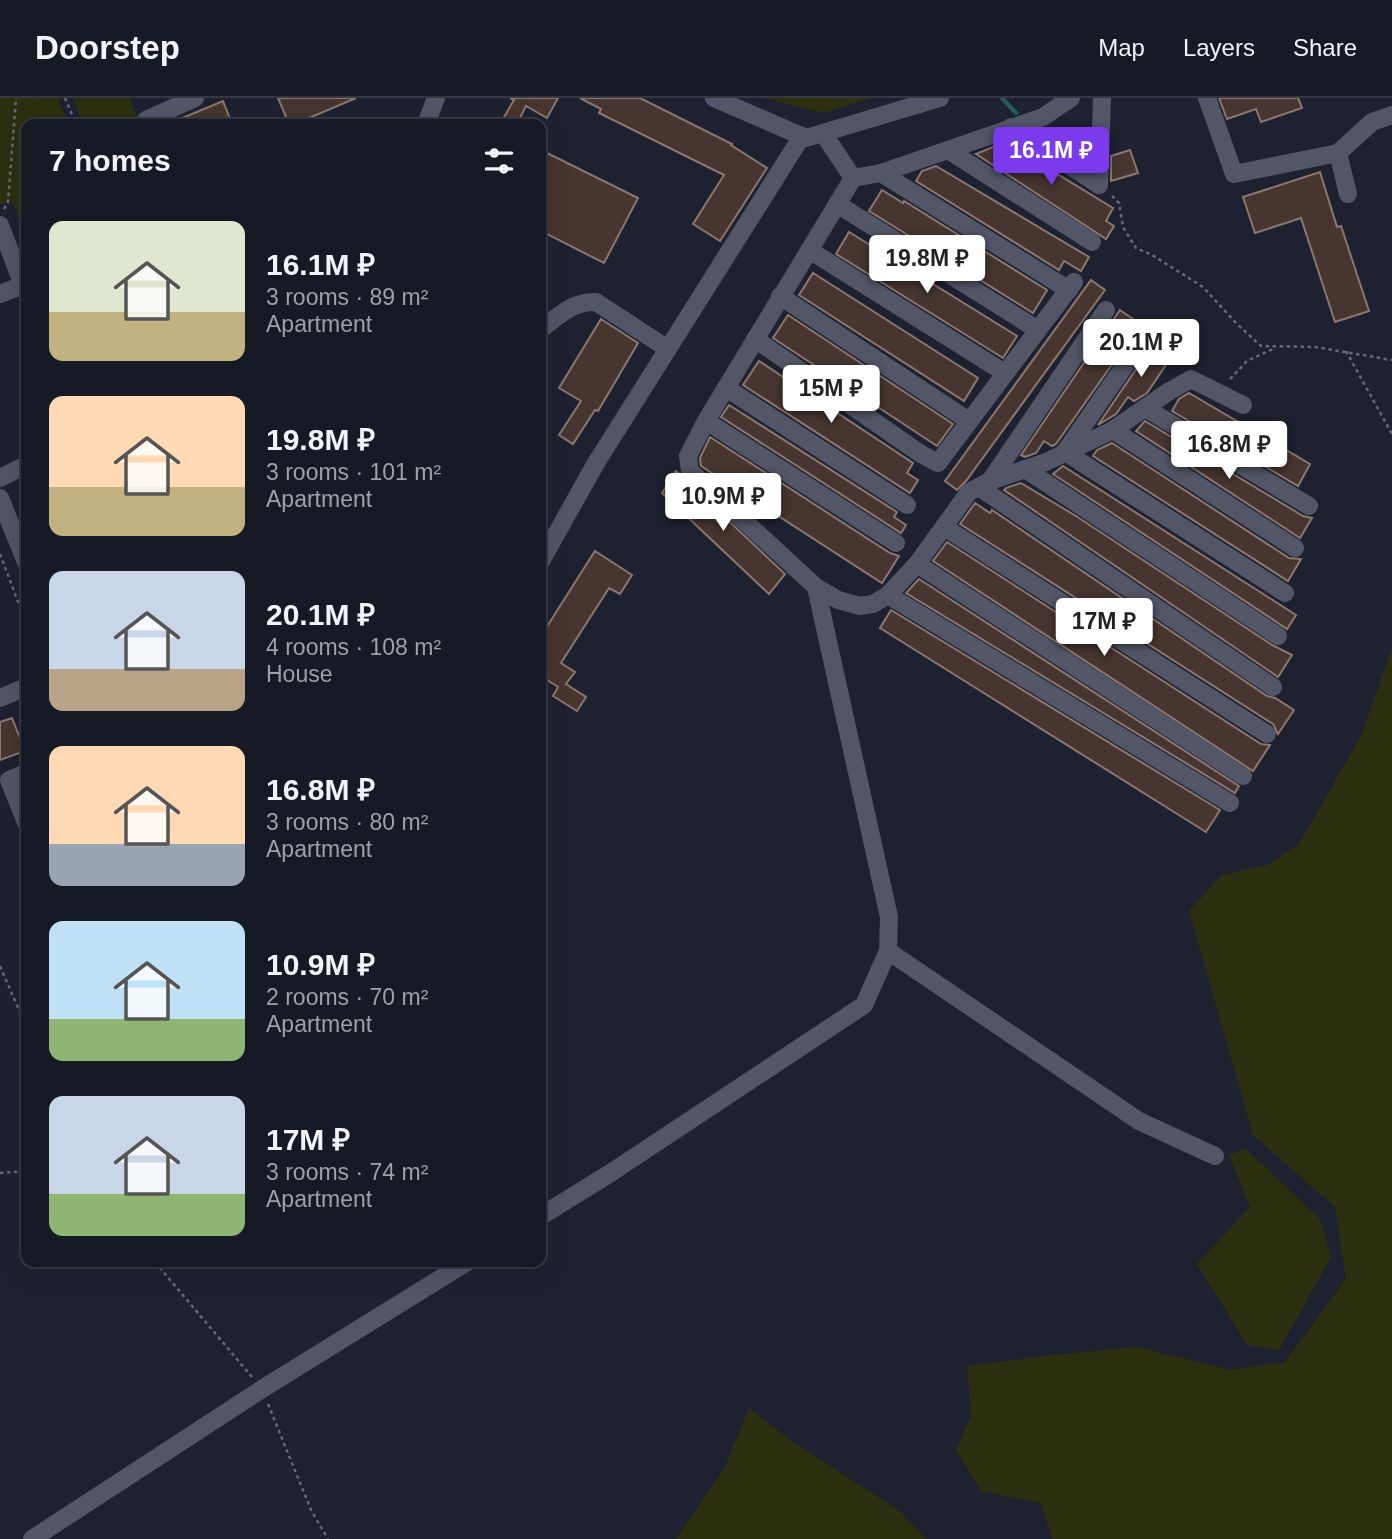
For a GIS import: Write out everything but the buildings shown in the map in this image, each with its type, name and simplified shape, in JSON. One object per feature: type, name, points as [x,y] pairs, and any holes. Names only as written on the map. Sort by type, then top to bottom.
[{"type":"street","points":[[148,119],[195,98]]},
{"type":"street","points":[[428,119],[436,98]]},
{"type":"street","points":[[714,98],[810,136],[853,178]]},
{"type":"street","points":[[546,552],[596,463],[668,349],[810,136],[940,98]]},
{"type":"street","points":[[1071,98],[1043,117],[881,173],[853,178],[706,421],[688,456],[690,471],[816,587],[838,600],[860,606],[873,604],[888,595],[917,564],[969,492],[984,484],[1113,430],[1191,379],[1243,405]]},
{"type":"street","points":[[1099,185],[1102,98]]},
{"type":"street","points":[[1208,98],[1234,174],[1338,153],[1372,122],[1392,115]]},
{"type":"street","points":[[1010,128],[1099,185]]},
{"type":"street","points":[[948,150],[1092,242]]},
{"type":"street","points":[[1338,153],[1348,194]]},
{"type":"street","points":[[755,339],[937,463],[1071,286],[881,173]]},
{"type":"street","points":[[838,204],[1038,330]]},
{"type":"street","points":[[0,225],[21,277]]},
{"type":"street","points":[[808,250],[1005,373]]},
{"type":"street","points":[[0,294],[21,285]]},
{"type":"street","points":[[780,296],[970,421]]},
{"type":"street","points":[[546,325],[573,306],[596,302],[668,349]]},
{"type":"street","points":[[984,484],[1106,310]]},
{"type":"street","points":[[1065,452],[1144,338]]},
{"type":"street","points":[[726,388],[907,505]]},
{"type":"street","points":[[1145,408],[1309,506]]},
{"type":"street","points":[[706,421],[896,543]]},
{"type":"street","points":[[1113,430],[1295,548]]},
{"type":"street","points":[[1065,452],[1285,593]]},
{"type":"street","points":[[0,478],[21,468]]},
{"type":"street","points":[[1025,469],[1278,636]]},
{"type":"street","points":[[984,484],[1273,687]]},
{"type":"street","points":[[0,498],[21,550]]},
{"type":"street","points":[[944,527],[1267,734]]},
{"type":"street","points":[[917,564],[1243,776]]},
{"type":"street","points":[[546,1213],[864,1004],[888,951],[889,916],[816,587]]},
{"type":"street","points":[[888,595],[1230,803]]},
{"type":"street","points":[[0,698],[21,689]]},
{"type":"street","points":[[21,775],[9,780],[21,810]]},
{"type":"street","points":[[888,951],[1139,1121],[1215,1156]]},
{"type":"street","points":[[32,1539],[262,1389],[459,1267]]},
{"type":"path","points":[[0,216],[8,202],[16,98]]},
{"type":"path","points":[[65,98],[74,119]]},
{"type":"path","points":[[1099,185],[1119,203],[1123,228],[1136,248],[1203,287],[1261,346],[1315,347],[1392,360]]},
{"type":"path","points":[[1219,393],[1247,361],[1279,346]]},
{"type":"path","points":[[1346,351],[1392,434]]},
{"type":"path","points":[[0,554],[21,610]]},
{"type":"path","points":[[0,966],[21,1014]]},
{"type":"path","points":[[0,1173],[21,1171]]},
{"type":"green space","points":[[0,98],[58,98],[66,119],[21,119],[21,225],[12,201],[0,205]]},
{"type":"green space","points":[[73,98],[130,98],[138,119],[81,119]]},
{"type":"green space","points":[[764,98],[872,98],[823,113]]},
{"type":"green space","points":[[1392,648],[1392,1539],[1052,1539],[1041,1503],[981,1491],[956,1450],[971,1416],[967,1366],[1138,1347],[1231,1370],[1285,1362],[1346,1279],[1335,1207],[1253,1135],[1189,911],[1222,875],[1267,865],[1299,844],[1362,734]]},
{"type":"green space","points":[[1246,1149],[1320,1219],[1331,1257],[1279,1350],[1247,1345],[1197,1264],[1250,1207],[1229,1155]]},
{"type":"green space","points":[[749,1408],[790,1440],[901,1512],[926,1539],[676,1539],[724,1469]]},
{"type":"waterway","points":[[1002,98],[1016,113]]}]
